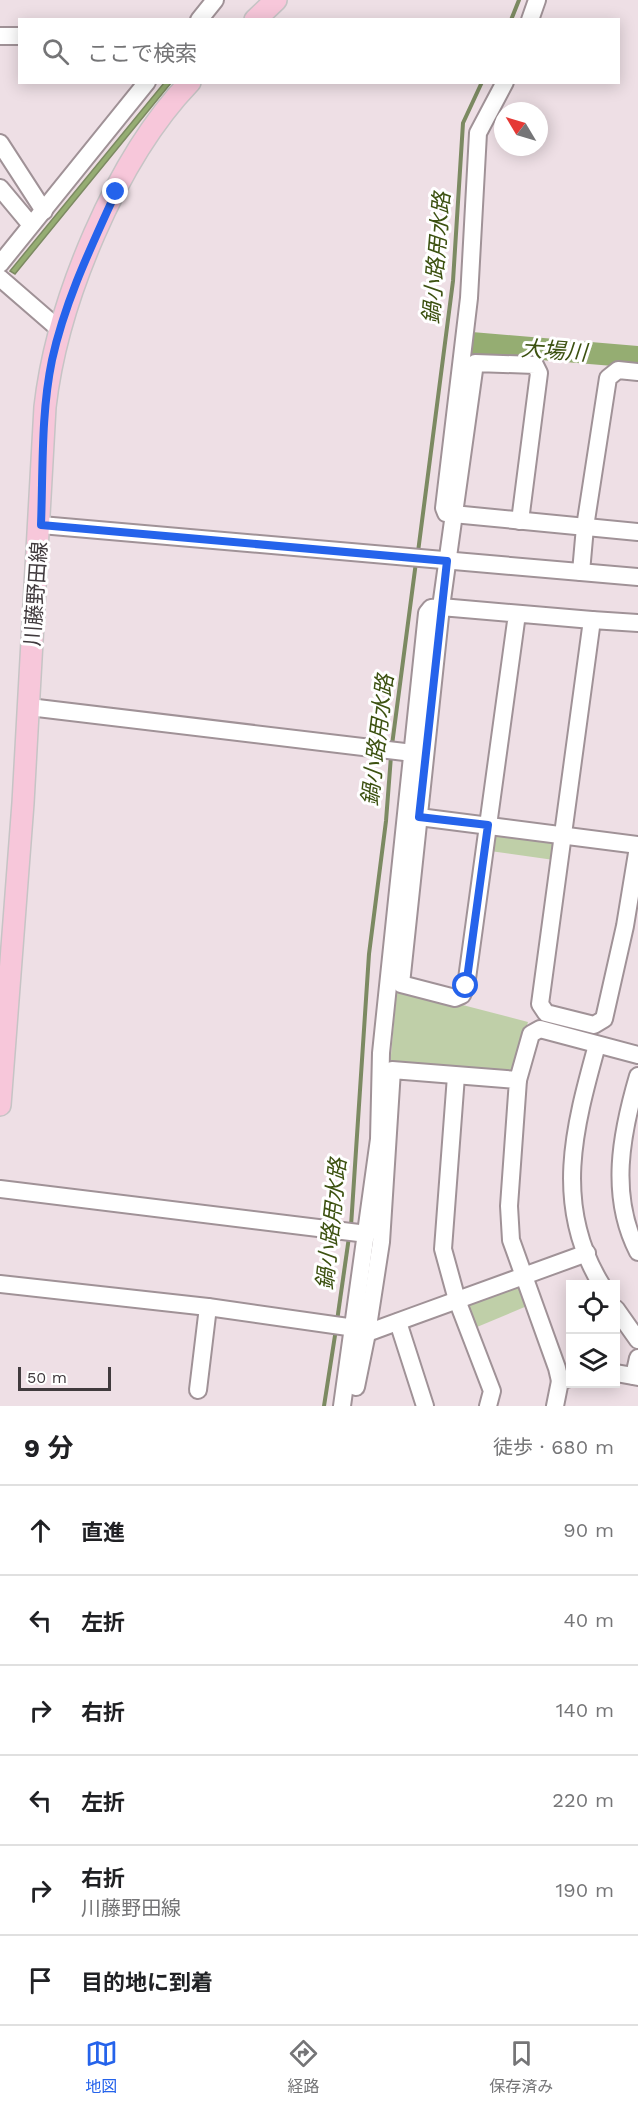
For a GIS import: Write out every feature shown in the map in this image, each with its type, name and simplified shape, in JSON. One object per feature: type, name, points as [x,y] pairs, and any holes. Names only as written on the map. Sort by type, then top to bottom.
[{"type":"main road","points":[[257,18],[276,0]]},
{"type":"main road","name":"川藤野田線","points":[[0,1105],[41,525],[45,407],[52,359],[84,263],[131,162],[172,103],[188,84]]},
{"type":"street","points":[[201,18],[215,0]]},
{"type":"street","points":[[531,18],[537,0]]},
{"type":"street","points":[[0,36],[18,36]]},
{"type":"street","points":[[0,264],[145,84]]},
{"type":"street","points":[[503,84],[478,134],[469,298],[444,494],[446,513],[638,532]]},
{"type":"street","points":[[0,143],[44,211]]},
{"type":"street","points":[[0,188],[32,225]]},
{"type":"street","points":[[0,278],[60,330]]},
{"type":"street","points":[[517,614],[466,986],[462,995],[455,998],[401,984],[441,607],[475,363],[535,366],[539,373],[520,521]]},
{"type":"street","points":[[581,572],[585,527],[608,378],[618,370],[638,372]]},
{"type":"street","points":[[41,525],[638,577]]},
{"type":"street","points":[[352,1406],[361,1330],[355,1232],[379,1139],[381,1053],[427,613],[430,608],[441,607],[638,623]]},
{"type":"street","points":[[419,817],[564,834],[638,846],[625,927],[604,1019],[594,1025],[546,1013],[540,1004],[564,834],[592,620]]},
{"type":"street","points":[[29,706],[413,753]]},
{"type":"street","points":[[555,1406],[566,1379],[511,1240],[509,1206],[518,1080],[531,1034],[535,1030],[540,1029],[638,1055]]},
{"type":"street","points":[[597,1045],[580,1107],[572,1153],[570,1195],[586,1253],[599,1280]]},
{"type":"street","points":[[342,1406],[381,1242],[392,1070],[518,1080]]},
{"type":"street","points":[[456,1076],[443,1249],[457,1299],[492,1391],[488,1406]]},
{"type":"street","points":[[638,1076],[622,1141],[620,1166],[625,1215],[638,1252]]},
{"type":"street","points":[[0,1189],[355,1232]]},
{"type":"street","points":[[0,1284],[208,1307],[361,1330],[398,1322],[586,1253]]},
{"type":"street","points":[[198,1390],[208,1307]]},
{"type":"street","points":[[620,1316],[638,1340]]},
{"type":"street","points":[[398,1322],[425,1406]]},
{"type":"street","points":[[620,1373],[636,1377],[638,1358]]},
{"type":"shaded area","points":[[163,84],[170,84],[15,274],[10,271]]},
{"type":"shaded area","points":[[495,833],[555,841],[554,860],[490,851]]},
{"type":"shaded area","points":[[397,988],[528,1022],[513,1069],[510,1073],[390,1066]]},
{"type":"shaded area","points":[[517,1285],[527,1306],[477,1327],[469,1307],[470,1303]]},
{"type":"waterway","name":"鍋小路用水路","points":[[512,18],[519,0]]},
{"type":"waterway","name":"鍋小路用水路","points":[[418,552],[453,281],[463,123],[481,84]]},
{"type":"waterway","name":"大場川","points":[[471,343],[638,357]]},
{"type":"waterway","name":"鍋小路用水路","points":[[392,745],[416,562]]},
{"type":"waterway","name":"鍋小路用水路","points":[[351,1226],[369,954],[386,821],[391,756]]},
{"type":"waterway","name":"鍋小路用水路","points":[[337,1321],[349,1237]]},
{"type":"waterway","name":"鍋小路用水路","points":[[324,1406],[336,1329]]},
{"type":"route","points":[[116,192],[74,287],[52,359],[45,407],[41,525],[447,561],[419,817],[488,825],[466,986]]}]
